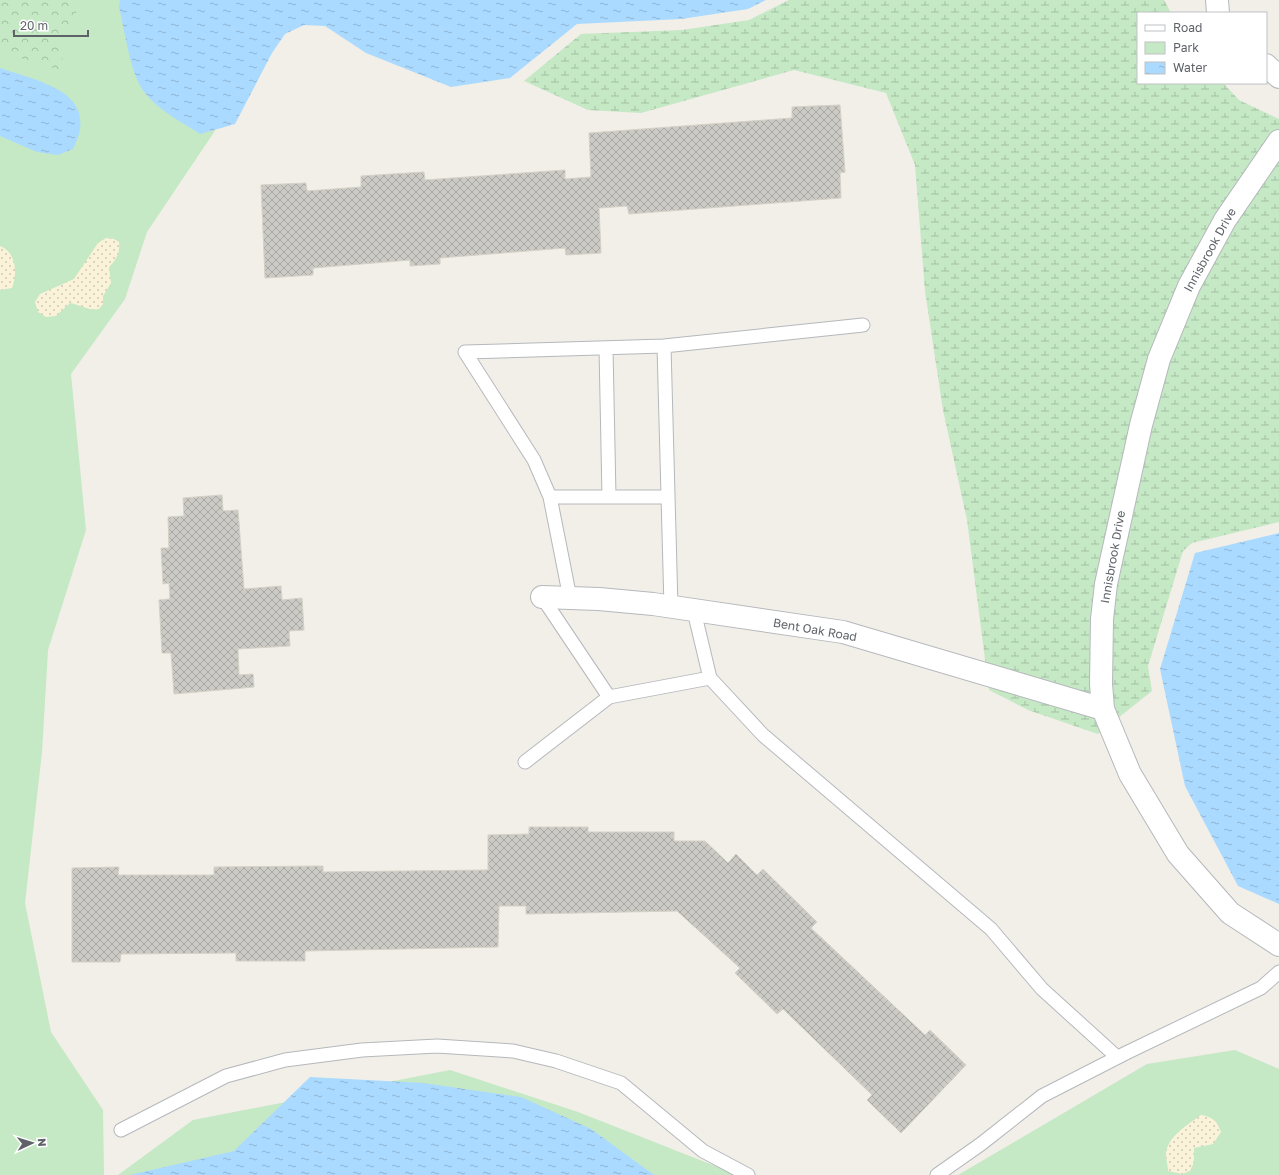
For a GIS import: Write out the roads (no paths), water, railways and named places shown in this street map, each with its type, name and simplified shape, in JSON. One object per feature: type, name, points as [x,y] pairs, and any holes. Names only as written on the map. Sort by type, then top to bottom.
[{"type":"street","points":[[1217,0],[1218,12]]},
{"type":"street","points":[[1267,66],[1279,77]]},
{"type":"street","name":"Innisbrook Drive","points":[[1279,141],[1225,220],[1189,286],[1159,359],[1140,425],[1106,584],[1102,619],[1101,684],[1103,709],[1130,774],[1178,854],[1230,914],[1279,945]]},
{"type":"street","name":"Bent Oak Road","points":[[542,597],[599,599],[671,607],[842,632],[1103,709]]},
{"type":"lane","points":[[570,598],[550,497],[534,460],[465,352],[664,346],[863,325]]},
{"type":"lane","points":[[664,346],[671,607]]},
{"type":"lane","points":[[606,348],[609,497]]},
{"type":"lane","points":[[550,497],[668,497]]},
{"type":"lane","points":[[542,597],[609,697]]},
{"type":"lane","points":[[694,611],[710,678],[763,735],[991,929],[1042,989],[1117,1057]]},
{"type":"lane","points":[[525,762],[609,697],[710,678]]},
{"type":"lane","points":[[937,1175],[981,1144],[1042,1096],[1117,1057],[1261,988],[1279,972]]},
{"type":"lane","points":[[121,1130],[226,1076],[285,1060],[362,1050],[438,1046],[513,1051],[556,1061],[621,1083],[703,1151],[748,1175]]},
{"type":"water","points":[[120,0],[766,0],[748,9],[681,19],[577,24],[510,78],[451,87],[366,53],[325,26],[304,25],[285,34],[272,53],[235,124],[200,134],[171,116],[157,105],[145,93],[140,85],[135,75],[129,52],[119,7]]},
{"type":"water","points":[[0,68],[48,85],[62,92],[73,102],[79,114],[80,130],[73,149],[58,155],[37,152],[0,136]]},
{"type":"water","points":[[1279,533],[1279,904],[1238,886],[1185,786],[1160,669],[1195,553]]},
{"type":"water","points":[[310,1077],[423,1083],[521,1097],[591,1129],[654,1175],[130,1175],[234,1151]]}]
